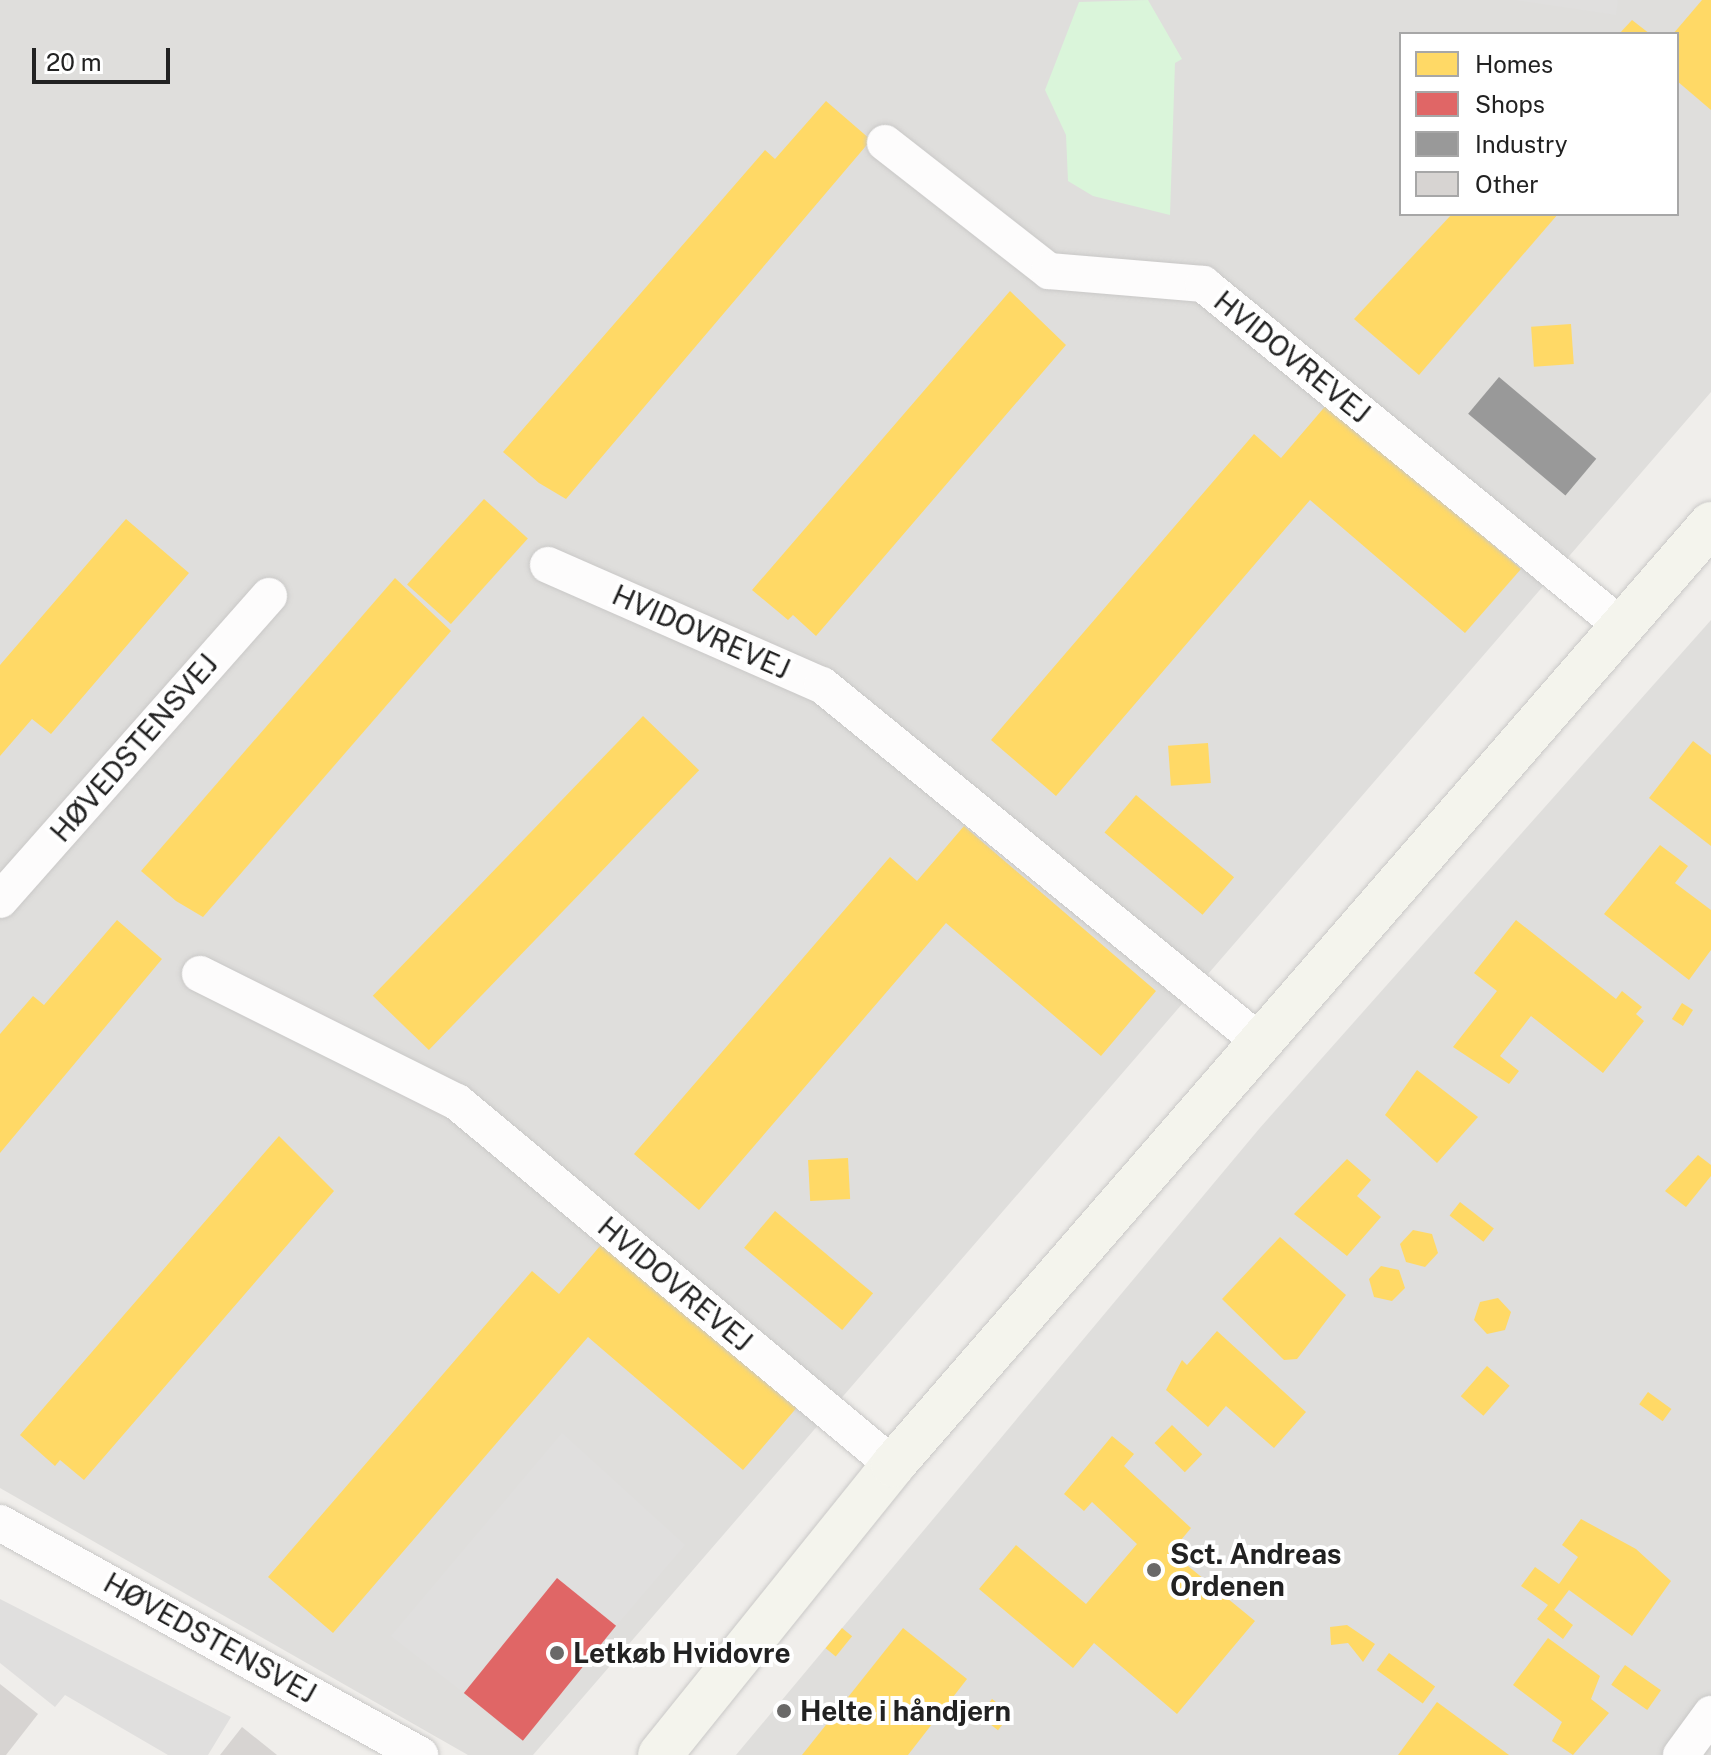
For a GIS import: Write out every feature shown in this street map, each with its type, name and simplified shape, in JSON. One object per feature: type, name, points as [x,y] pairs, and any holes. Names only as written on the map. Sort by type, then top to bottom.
[{"type":"street","name":"HVIDOVREVEJ","points":[[885,143],[1049,271],[1203,284],[1624,628]]},
{"type":"street","points":[[660,1755],[893,1465],[1259,1041],[1624,628],[1711,524]]},
{"type":"street","name":"HVIDOVREVEJ","points":[[548,565],[822,685],[1259,1041]]},
{"type":"street","name":"HØVEDSTENSVEJ","points":[[0,900],[269,596]]},
{"type":"street","name":"HVIDOVREVEJ","points":[[200,974],[457,1102],[893,1465]]},
{"type":"street","name":"HØVEDSTENSVEJ","points":[[0,1523],[420,1755]]},
{"type":"street","points":[[1681,1755],[1711,1714]]},
{"type":"shaded area","points":[[0,0],[1711,0],[1711,392],[533,1755],[468,1755],[0,1488]]},
{"type":"shaded area","points":[[1515,0],[1618,0],[1616,15]]},
{"type":"shaded area","points":[[1711,620],[1711,1755],[736,1755],[1259,1129]]},
{"type":"shaded area","points":[[562,1433],[685,1545],[616,1626],[557,1578],[464,1693],[391,1636]]},
{"type":"shaded area","points":[[0,1599],[231,1717],[208,1755],[168,1755],[65,1695],[55,1707],[0,1663]]},
{"type":"green space","points":[[1148,0],[1182,59],[1175,63],[1170,215],[1093,196],[1068,181],[1066,135],[1045,90],[1079,2]]},
{"type":"building: Homes","points":[[1702,0],[1711,0],[1711,110],[1679,83],[1679,32],[1675,32]]},
{"type":"building: Homes","points":[[1632,20],[1647,32],[1621,32]]},
{"type":"building: Homes","points":[[826,101],[871,140],[566,499],[539,483],[503,452],[765,150],[775,159]]},
{"type":"building: Homes","points":[[1450,216],[1556,216],[1419,375],[1354,319]]},
{"type":"building: Homes","points":[[1010,291],[1066,345],[816,636],[793,615],[788,620],[752,590]]},
{"type":"building: Homes","points":[[1571,324],[1574,364],[1534,367],[1531,327]]},
{"type":"building: Homes","points":[[1328,403],[1521,569],[1465,633],[1310,500],[1056,796],[991,740],[1254,434],[1281,458]]},
{"type":"building: Homes","points":[[484,499],[528,538],[451,624],[407,584]]},
{"type":"building: Homes","points":[[126,519],[189,573],[51,734],[32,719],[0,756],[0,665]]},
{"type":"building: Homes","points":[[395,578],[451,631],[203,917],[176,901],[141,871]]},
{"type":"building: Homes","points":[[643,716],[699,770],[429,1050],[373,996]]},
{"type":"building: Homes","points":[[1693,741],[1711,755],[1711,846],[1649,798]]},
{"type":"building: Homes","points":[[1208,743],[1211,783],[1171,786],[1168,746]]},
{"type":"building: Homes","points":[[1136,795],[1234,877],[1203,915],[1105,833]]},
{"type":"building: Homes","points":[[964,826],[1156,991],[1101,1056],[946,923],[699,1210],[634,1154],[890,857],[917,881]]},
{"type":"building: Homes","points":[[1660,845],[1688,866],[1675,883],[1711,910],[1711,950],[1689,980],[1604,914]]},
{"type":"building: Homes","points":[[117,920],[162,959],[0,1153],[0,1034],[33,996],[44,1005]]},
{"type":"building: Homes","points":[[1516,920],[1616,999],[1622,991],[1642,1007],[1636,1014],[1644,1021],[1603,1073],[1531,1016],[1500,1056],[1519,1071],[1509,1084],[1453,1047],[1497,991],[1474,973]]},
{"type":"building: Homes","points":[[1682,1003],[1693,1010],[1683,1026],[1672,1019]]},
{"type":"building: Homes","points":[[1417,1070],[1478,1117],[1437,1163],[1385,1115]]},
{"type":"building: Homes","points":[[279,1136],[334,1191],[84,1480],[60,1460],[55,1466],[20,1435]]},
{"type":"building: Homes","points":[[1698,1155],[1711,1165],[1711,1176],[1686,1207],[1665,1191]]},
{"type":"building: Homes","points":[[848,1158],[850,1199],[810,1201],[808,1160]]},
{"type":"building: Homes","points":[[1347,1159],[1371,1180],[1357,1196],[1381,1217],[1347,1256],[1294,1214]]},
{"type":"building: Homes","points":[[1460,1202],[1494,1228],[1483,1242],[1450,1215]]},
{"type":"building: Homes","points":[[775,1211],[873,1293],[842,1330],[744,1248]]},
{"type":"building: Homes","points":[[1413,1230],[1432,1234],[1438,1253],[1425,1267],[1406,1262],[1400,1244]]},
{"type":"building: Homes","points":[[1280,1237],[1346,1295],[1297,1359],[1284,1360],[1222,1299]]},
{"type":"building: Homes","points":[[606,1239],[799,1405],[743,1470],[588,1337],[333,1633],[268,1577],[532,1271],[559,1294]]},
{"type":"building: Homes","points":[[1381,1266],[1399,1270],[1405,1288],[1392,1301],[1374,1297],[1369,1279]]},
{"type":"building: Homes","points":[[1498,1298],[1511,1312],[1505,1330],[1487,1334],[1474,1320],[1480,1302]]},
{"type":"building: Homes","points":[[1217,1331],[1306,1412],[1274,1448],[1226,1406],[1208,1427],[1166,1390],[1182,1360],[1187,1365]]},
{"type":"building: Homes","points":[[1487,1366],[1510,1386],[1483,1416],[1461,1396]]},
{"type":"building: Homes","points":[[1648,1392],[1671,1409],[1663,1421],[1639,1404]]},
{"type":"building: Homes","name":"Sct. Andreas Ordenen","points":[[1172,1425],[1202,1454],[1185,1472],[1155,1443]]},
{"type":"building: Homes","name":"Sct. Andreas Ordenen","points":[[1112,1436],[1134,1454],[1124,1466],[1191,1528],[1171,1552],[1255,1621],[1177,1714],[1094,1643],[1073,1668],[979,1589],[1016,1545],[1086,1604],[1137,1544],[1092,1502],[1084,1511],[1064,1494]]},
{"type":"building: Homes","points":[[1581,1519],[1636,1549],[1671,1581],[1632,1636],[1569,1590],[1554,1610],[1573,1625],[1563,1639],[1537,1619],[1548,1605],[1521,1586],[1535,1567],[1559,1584],[1578,1557],[1562,1545]]},
{"type":"building: Homes","points":[[1347,1625],[1375,1644],[1363,1662],[1348,1643],[1331,1645],[1330,1627]]},
{"type":"building: Homes","points":[[842,1628],[852,1636],[836,1656],[826,1648]]},
{"type":"building: Homes","points":[[903,1628],[967,1679],[908,1755],[802,1755]]},
{"type":"building: Homes","points":[[1548,1638],[1600,1676],[1591,1699],[1609,1713],[1573,1755],[1552,1741],[1562,1722],[1513,1685]]},
{"type":"building: Homes","points":[[1389,1653],[1435,1687],[1423,1703],[1377,1670]]},
{"type":"building: Homes","points":[[1625,1665],[1661,1690],[1647,1710],[1611,1685]]},
{"type":"building: Homes","points":[[992,1699],[1011,1714],[998,1730],[979,1716]]},
{"type":"building: Homes","points":[[1437,1702],[1509,1755],[1398,1755]]},
{"type":"building: Shops","points":[[557,1578],[616,1626],[523,1741],[464,1693]]},
{"type":"building: Industry","points":[[1499,377],[1596,459],[1565,495],[1468,414]]},
{"type":"building: Other","points":[[0,1684],[38,1714],[6,1755],[0,1755]]},
{"type":"building: Other","points":[[242,1727],[277,1755],[220,1755]]},
{"type":"place","name":"Sct. Andreas Ordenen","points":[[1154,1570]]},
{"type":"place","name":"Letkøb Hvidovre","points":[[557,1653]]},
{"type":"place","name":"Helte i håndjern","points":[[784,1711]]}]
